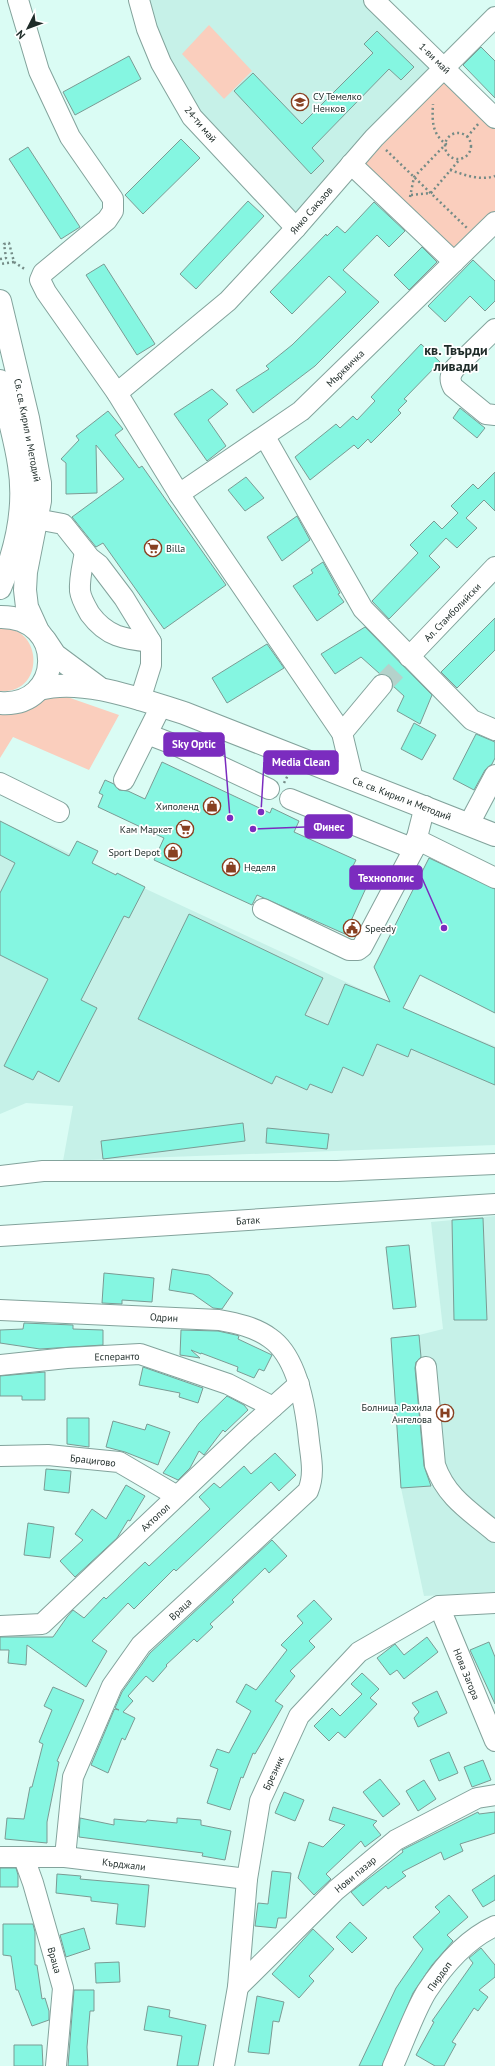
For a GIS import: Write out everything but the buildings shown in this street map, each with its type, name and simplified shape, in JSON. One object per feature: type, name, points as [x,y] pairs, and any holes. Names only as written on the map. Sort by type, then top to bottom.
[{"type":"main road","name":"Св. св. Кирил и Методий","points":[[0,301],[40,483],[40,501],[26,572],[26,607],[55,655],[104,691]]},
{"type":"main road","name":"Св. св. Кирил и Методий","points":[[0,381],[20,465],[21,486],[19,522],[15,544],[0,588]]},
{"type":"main road","points":[[0,617],[12,617],[26,621],[41,634],[49,652],[50,665],[46,678],[39,689],[31,697],[20,702],[0,703]]},
{"type":"main road","name":"Св. св. Кирил и Методий","points":[[39,689],[55,684],[70,685],[104,691],[184,713],[425,806],[495,835]]},
{"type":"street","points":[[18,0],[38,71],[66,130],[113,199],[113,211],[107,220],[43,273],[40,280],[46,292],[117,394],[179,494],[342,733],[353,779]]},
{"type":"street","name":"24-ти май","points":[[139,0],[147,29],[161,63],[192,117],[296,228]]},
{"type":"street","name":"1-ви май","points":[[374,0],[440,74],[495,118]]},
{"type":"street","name":"Янко Сакъзов","points":[[117,394],[228,301],[296,228],[374,138],[440,74],[495,17]]},
{"type":"street","points":[[351,164],[405,203],[454,262]]},
{"type":"street","name":"Мърквичка","points":[[179,494],[265,437],[301,411],[454,262],[488,234]]},
{"type":"street","points":[[495,329],[455,368],[451,375],[450,381],[453,387],[486,414],[495,415]]},
{"type":"street","points":[[265,437],[363,609],[472,720],[495,730]]},
{"type":"street","points":[[36,519],[63,524],[85,552],[99,565],[112,582],[151,642],[151,665],[140,700]]},
{"type":"street","points":[[85,552],[80,593],[85,606],[96,622],[108,633],[129,639],[151,642]]},
{"type":"street","name":"Ал. Стамболийски","points":[[409,657],[495,567]]},
{"type":"street","points":[[342,733],[382,685]]},
{"type":"street","points":[[124,780],[161,706]]},
{"type":"street","points":[[147,734],[173,744],[280,792],[415,844],[495,878]]},
{"type":"street","points":[[469,824],[495,775]]},
{"type":"street","points":[[0,783],[59,812]]},
{"type":"street","points":[[263,909],[349,950],[358,950],[369,934],[415,844],[425,806]]},
{"type":"street","points":[[0,1176],[43,1171],[337,1171],[495,1164]]},
{"type":"street","name":"Батак","points":[[0,1236],[495,1204]]},
{"type":"street","name":"Одрин","points":[[0,1310],[219,1320],[246,1325],[271,1338],[290,1364],[299,1384]]},
{"type":"street","name":"Есперанто","points":[[0,1366],[67,1358],[140,1354],[228,1384],[273,1407]]},
{"type":"street","points":[[426,1367],[436,1465],[440,1478],[454,1498],[495,1532]]},
{"type":"street","name":"Ахтопол","points":[[0,1626],[42,1624],[177,1496],[299,1384]]},
{"type":"street","name":"Враца","points":[[65,1857],[73,1777],[112,1686],[141,1645],[308,1491],[313,1475],[306,1409],[299,1384]]},
{"type":"street","name":"Брацигово","points":[[0,1456],[48,1455],[119,1462],[177,1496]]},
{"type":"street","name":"Брезник","points":[[224,2066],[238,1987],[247,1879],[260,1801],[299,1716],[359,1652],[439,1606],[495,1603]]},
{"type":"street","name":"Нова Загора","points":[[439,1606],[495,1741]]},
{"type":"street","name":"Нови пазар","points":[[238,1987],[336,1890],[396,1840],[477,1798],[495,1795]]},
{"type":"street","name":"Кърджали","points":[[0,1857],[65,1857],[247,1879]]},
{"type":"street","name":"Враца","points":[[24,1858],[33,1883],[63,1988],[56,2066]]},
{"type":"street","name":"Пирдоп","points":[[393,2066],[427,1991],[453,1957],[485,1931],[495,1926]]},
{"type":"path","points":[[440,74],[432,123],[439,140],[446,144],[450,155],[460,158]]},
{"type":"path","points":[[456,133],[467,136],[470,140],[471,148],[466,156],[460,158],[431,194],[405,203],[414,177],[446,144],[449,137],[456,133]]},
{"type":"path","points":[[374,138],[431,194],[488,234]]},
{"type":"path","points":[[450,170],[471,177],[487,178],[495,176]]},
{"type":"path","points":[[0,259],[6,258],[4,244],[9,243],[14,262],[0,264]]},
{"type":"path","points":[[280,792],[295,757]]},
{"type":"shaded area","name":"СУ Темелко Ненков","points":[[148,0],[366,0],[438,69],[296,214],[204,116],[184,88],[168,59]]},
{"type":"shaded area","points":[[209,25],[252,71],[224,99],[182,54]]},
{"type":"shaded area","points":[[446,80],[495,129],[495,214],[454,255],[363,164]]},
{"type":"shaded area","points":[[0,629],[14,630],[24,637],[31,647],[33,659],[32,671],[26,682],[15,689],[0,691]]},
{"type":"shaded area","points":[[53,692],[119,715],[89,770],[13,737],[0,758],[0,714],[23,711]]},
{"type":"shaded area","points":[[0,821],[421,1017],[495,1046],[495,1145],[63,1161],[73,1106],[26,1103],[0,1114]]},
{"type":"shaded area","name":"Болница Рахила Ангелова","points":[[495,1216],[495,1592],[424,1596],[401,1488],[391,1338],[419,1335],[443,1329],[431,1222]]},
{"type":"tunnel","points":[[382,685],[409,657]]},
{"type":"place","name":"СУ Темелко Ненков","points":[[300,102]]},
{"type":"place","name":"Billa","points":[[153,548]]},
{"type":"place","name":"Хиполенд","points":[[212,806]]},
{"type":"place","name":"Media Clean","points":[[261,812]]},
{"type":"place","name":"Sky Optic","points":[[230,818]]},
{"type":"place","name":"Кам Маркет","points":[[185,829]]},
{"type":"place","name":"Финес","points":[[253,829]]},
{"type":"place","name":"Sport Depot","points":[[173,852]]},
{"type":"place","name":"Неделя","points":[[231,867]]},
{"type":"place","name":"Speedy","points":[[352,928]]},
{"type":"place","name":"Технополис","points":[[444,928]]},
{"type":"place","name":"Болница Рахила Ангелова","points":[[445,1413]]},
{"type":"district","name":"кв. Твърди ливади","points":[[456,358]]}]
